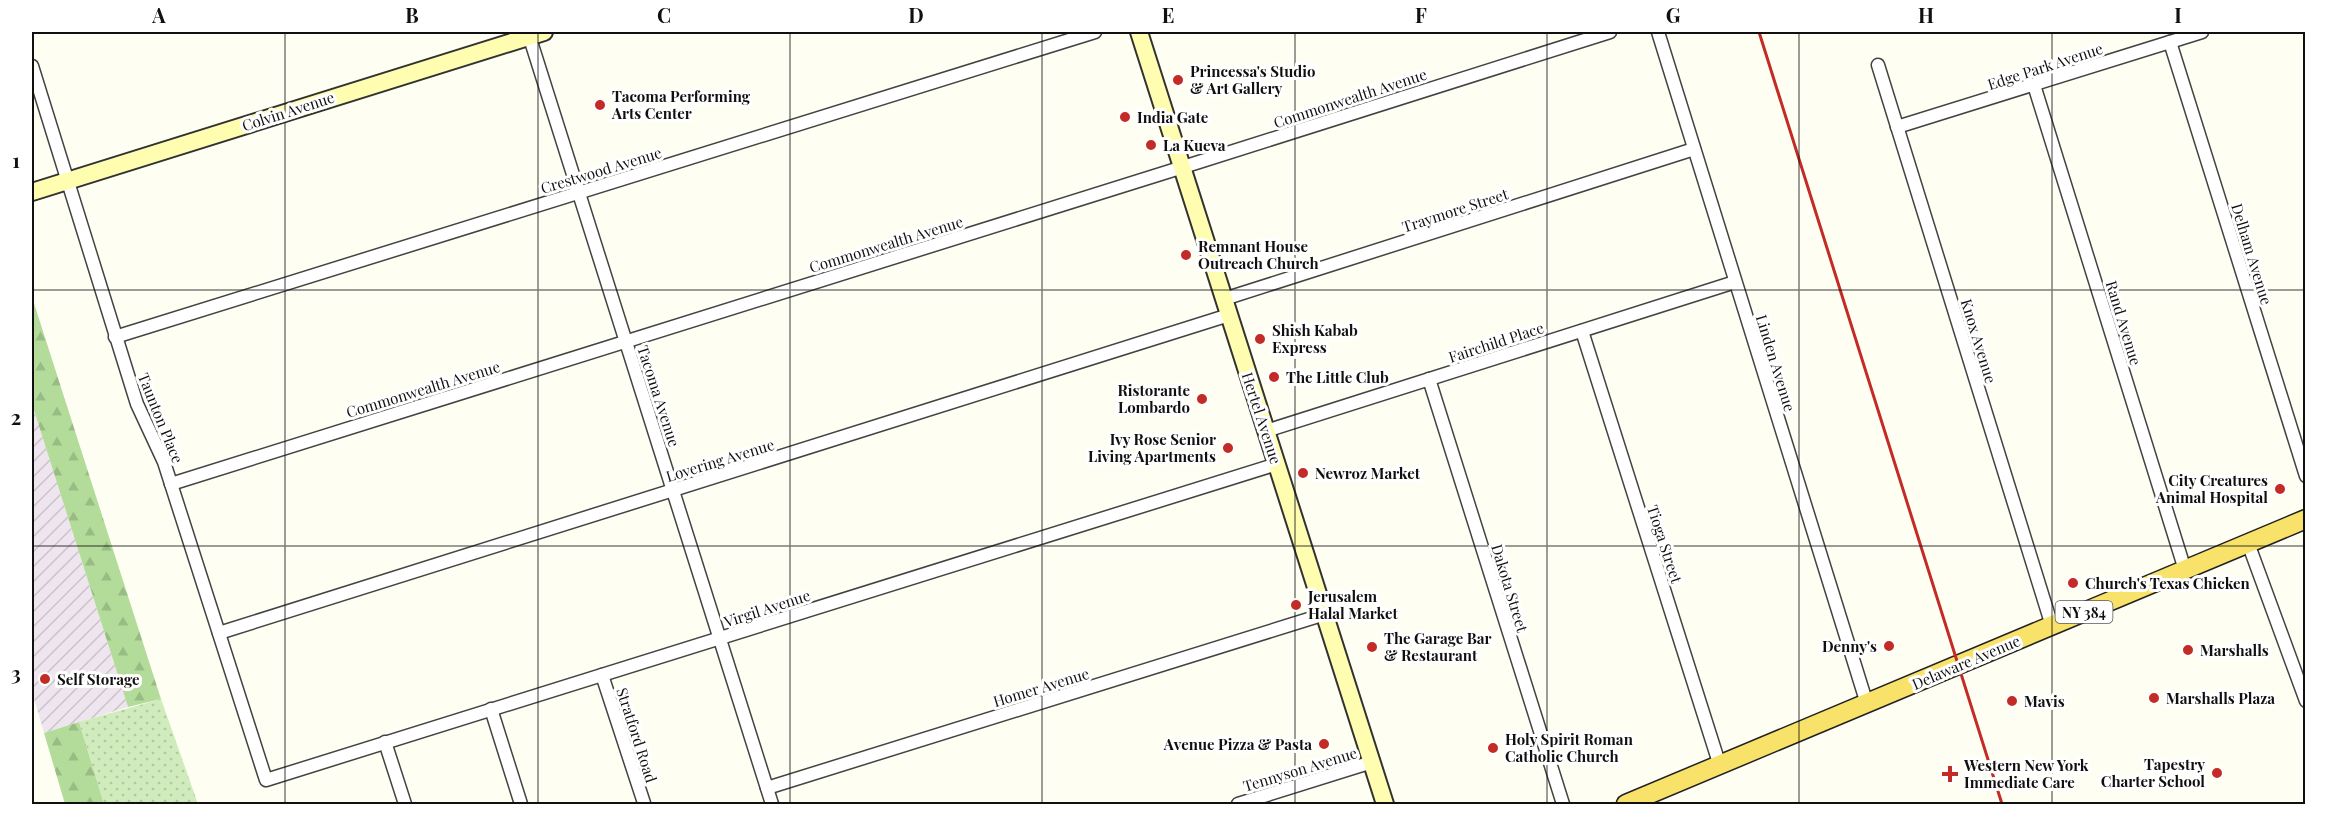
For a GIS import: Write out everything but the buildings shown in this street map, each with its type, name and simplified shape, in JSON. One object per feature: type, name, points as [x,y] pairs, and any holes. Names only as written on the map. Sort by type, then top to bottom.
[{"type":"main road","name":"Delaware Avenue","points":[[1626,804],[2306,519]]},
{"type":"street","name":"Crestwood Avenue","points":[[116,336],[1095,32]]},
{"type":"street","name":"Hertel Avenue","points":[[1139,32],[1386,804]]},
{"type":"street","name":"Commonwealth Avenue","points":[[171,484],[1610,32]]},
{"type":"street","name":"Linden Avenue","points":[[1658,32],[1868,704]]},
{"type":"street","name":"Edge Park Avenue","points":[[1897,127],[2202,32]]},
{"type":"street","name":"Tacoma Avenue","points":[[534,33],[579,193],[772,804]]},
{"type":"street","name":"Colvin Avenue","points":[[32,192],[534,33]]},
{"type":"street","name":"Delham Avenue","points":[[2170,42],[2306,476]]},
{"type":"street","name":"Knox Avenue","points":[[1878,65],[2052,626]]},
{"type":"street","name":"Taunton Place","points":[[32,66],[137,404],[164,462],[266,780]]},
{"type":"street","name":"Rand Avenue","points":[[2034,85],[2184,570]]},
{"type":"street","name":"Traymore Street","points":[[1224,299],[1694,149]]},
{"type":"street","name":"Fairchild Place","points":[[1266,431],[1735,282]]},
{"type":"street","name":"Lovering Avenue","points":[[219,633],[1229,315]]},
{"type":"street","name":"Tioga Street","points":[[1582,331],[1720,766]]},
{"type":"street","name":"Dakota Street","points":[[1429,379],[1563,804]]},
{"type":"street","name":"Virgil Avenue","points":[[266,780],[1277,464]]},
{"type":"street","points":[[2248,543],[2306,701]]},
{"type":"street","name":"Homer Avenue","points":[[767,788],[1325,614]]},
{"type":"street","name":"Stratford Road","points":[[602,675],[644,803]]},
{"type":"street","points":[[491,709],[521,804]]},
{"type":"street","points":[[385,742],[405,804]]},
{"type":"street","name":"Tennyson Avenue","points":[[1238,804],[1372,762]]},
{"type":"shaded area","points":[[32,404],[128,707],[44,733],[32,692]]},
{"type":"green space","points":[[32,297],[161,699],[128,707],[32,404]]},
{"type":"green space","points":[[161,699],[198,804],[104,804],[79,722]]},
{"type":"green space","points":[[79,722],[104,804],[65,804],[44,733]]},
{"type":"railway","points":[[1759,32],[2002,804]]},
{"type":"place","name":"Princessa's Studio & Art Gallery","points":[[1178,80]]},
{"type":"place","name":"Tacoma Performing Arts Center","points":[[600,105]]},
{"type":"place","name":"India Gate","points":[[1125,117]]},
{"type":"place","name":"La Kueva","points":[[1151,145]]},
{"type":"place","name":"Remnant House Outreach Church","points":[[1186,255]]},
{"type":"place","name":"Shish Kabab Express","points":[[1260,339]]},
{"type":"place","name":"The Little Club","points":[[1274,377]]},
{"type":"place","name":"Ristorante Lombardo","points":[[1202,399]]},
{"type":"place","name":"Ivy Rose Senior Living Apartments","points":[[1228,448]]},
{"type":"place","name":"Newroz Market","points":[[1303,473]]},
{"type":"place","name":"City Creatures Animal Hospital","points":[[2280,489]]},
{"type":"place","name":"Church's Texas Chicken","points":[[2073,583]]},
{"type":"place","name":"Jerusalem Halal Market","points":[[1296,605]]},
{"type":"place","name":"Denny's","points":[[1889,646]]},
{"type":"place","name":"The Garage Bar & Restaurant","points":[[1372,647]]},
{"type":"place","name":"Marshalls","points":[[2188,650]]},
{"type":"place","name":"Self Storage","points":[[45,679]]},
{"type":"place","name":"Marshalls Plaza","points":[[2154,698]]},
{"type":"place","name":"Mavis","points":[[2012,701]]},
{"type":"place","name":"Avenue Pizza & Pasta","points":[[1324,744]]},
{"type":"place","name":"Holy Spirit Roman Catholic Church","points":[[1493,748]]},
{"type":"place","name":"Tapestry Charter School","points":[[2217,773]]},
{"type":"place","name":"Western New York Immediate Care","points":[[1950,774]]}]
